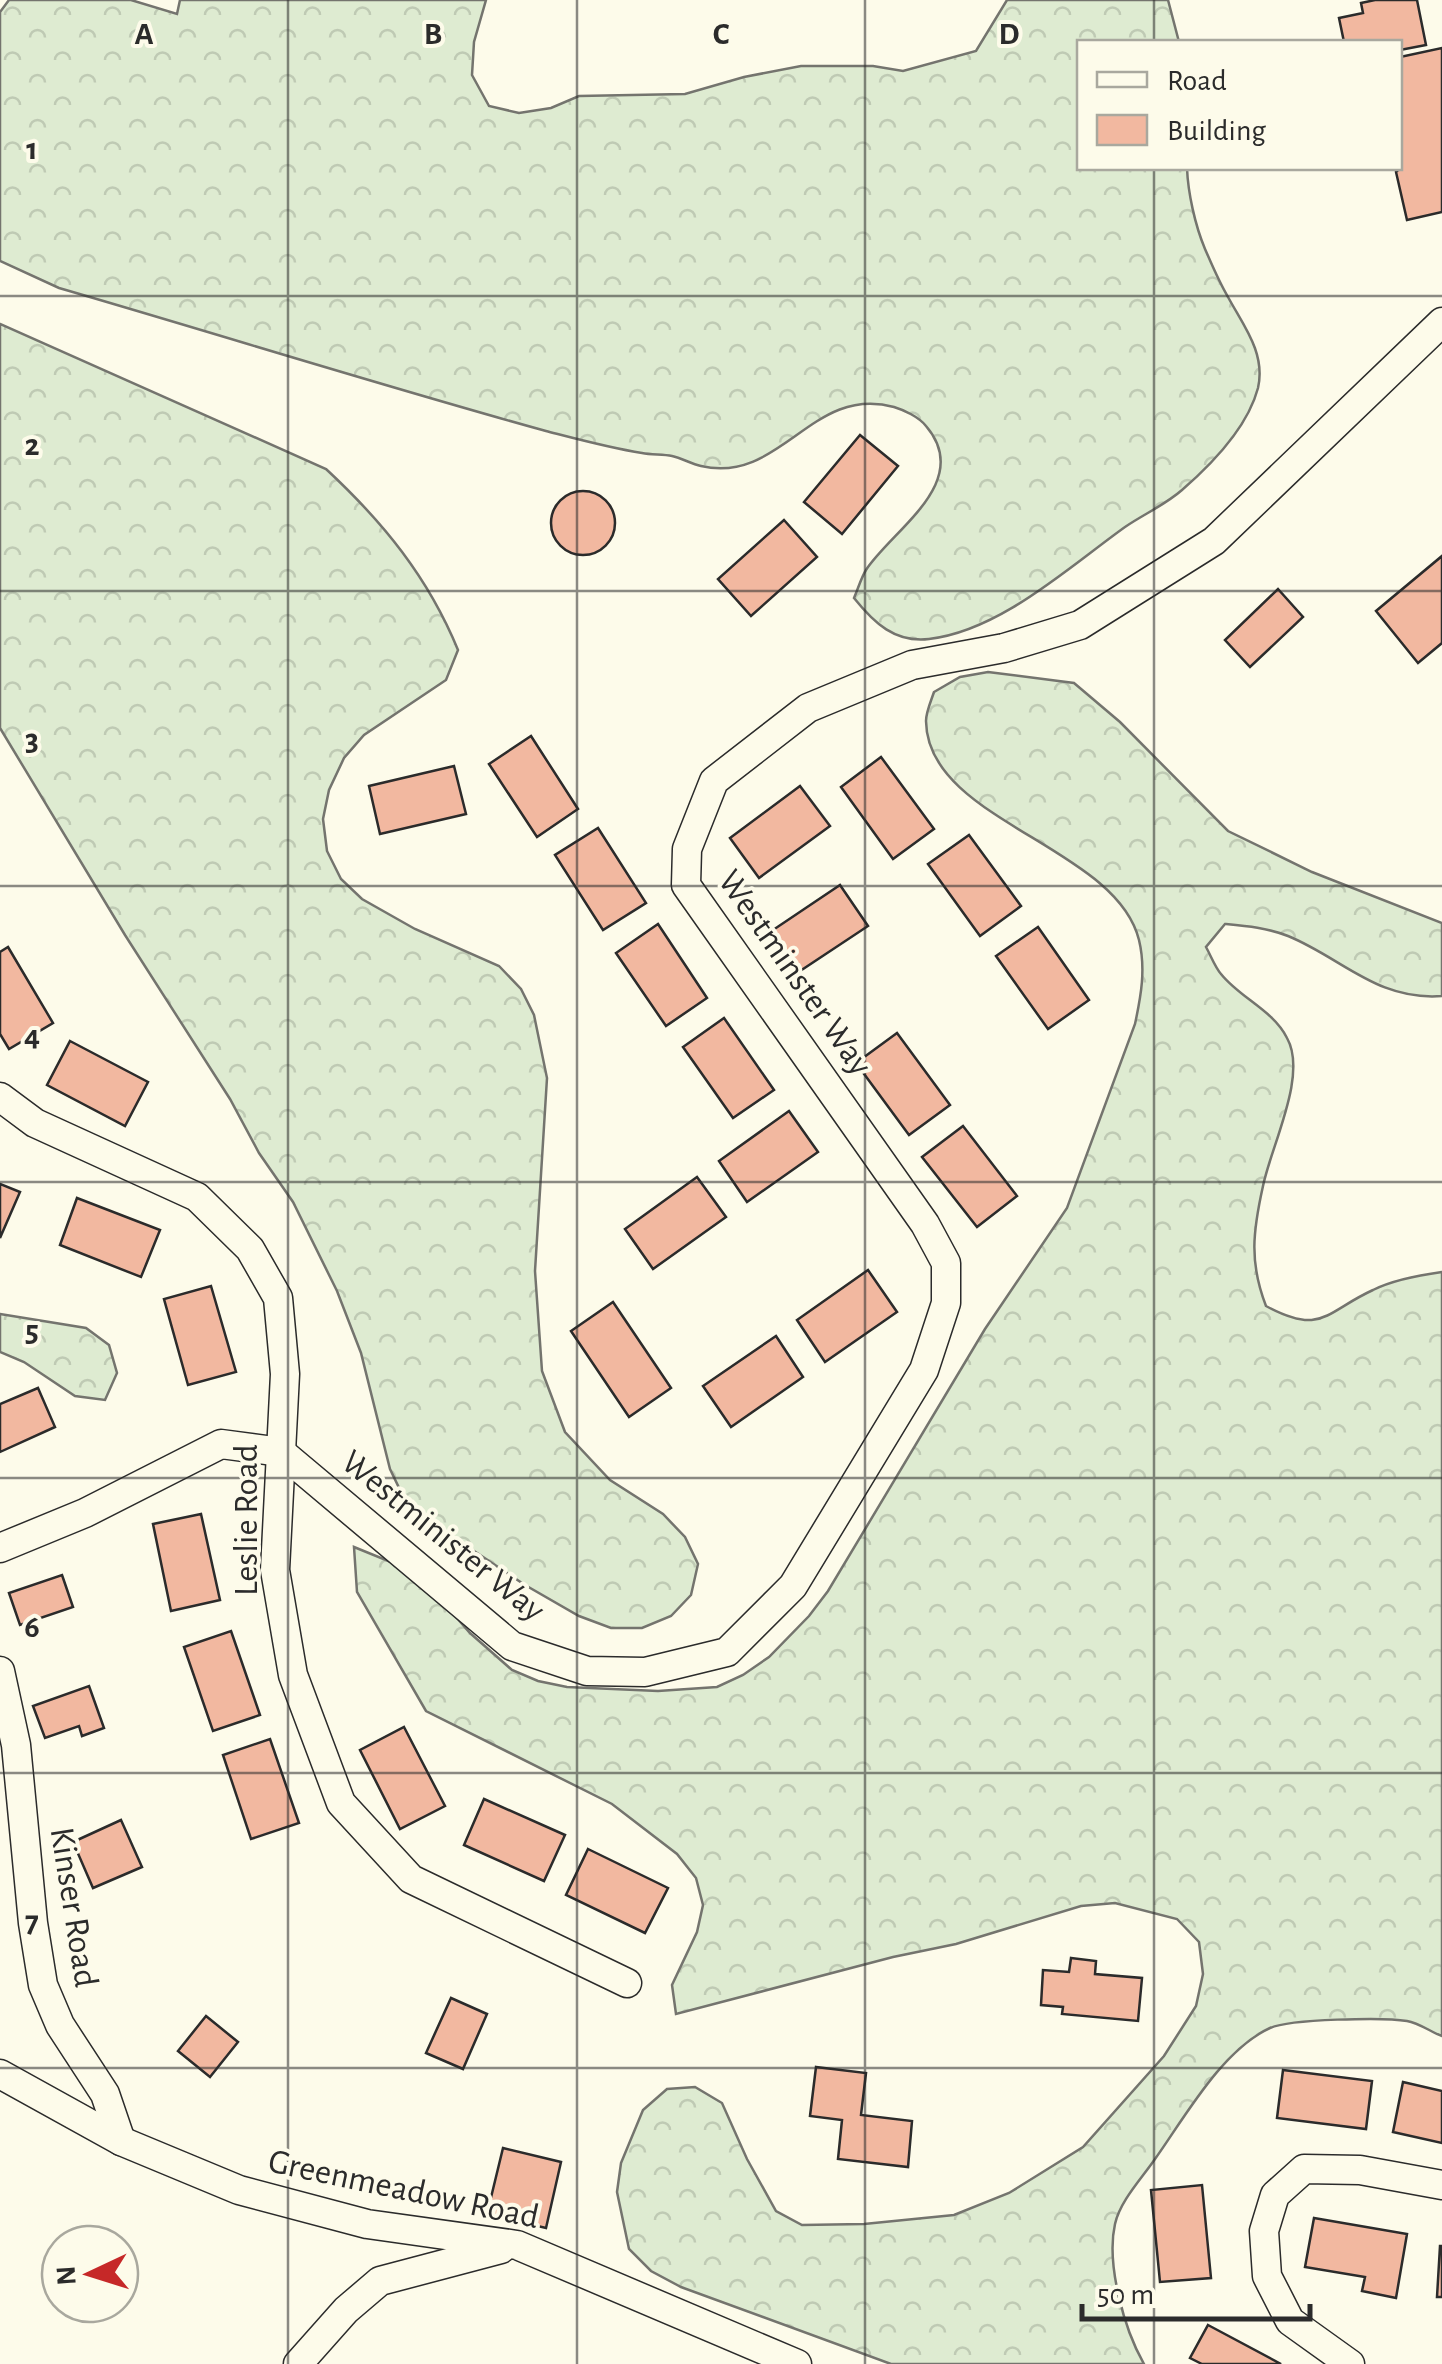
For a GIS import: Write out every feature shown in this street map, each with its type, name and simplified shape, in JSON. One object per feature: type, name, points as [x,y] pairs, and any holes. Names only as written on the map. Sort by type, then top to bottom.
[{"type":"street","name":"Westminster Way","points":[[925,1224],[686,885],[687,849],[714,782],[808,708],[912,664],[1004,648],[1080,625],[1214,541],[1442,322]]},
{"type":"street","name":"Leslie Road","points":[[0,1097],[34,1123],[197,1197],[250,1249],[278,1298],[285,1374],[275,1570],[292,1676],[340,1803],[410,1879],[627,1982]]},
{"type":"street","name":"Westminister Way","points":[[281,1452],[512,1646],[587,1671],[646,1672],[728,1652],[792,1586],[924,1370],[946,1303],[946,1262],[925,1224]]},
{"type":"street","points":[[0,1548],[85,1513],[221,1444],[281,1452]]},
{"type":"street","name":"Kinser Road","points":[[0,1671],[16,1745],[33,1923],[44,1985],[60,2025],[106,2094],[120,2141]]},
{"type":"street","name":"Greenmeadow Road","points":[[0,2074],[120,2141],[240,2190],[367,2224],[517,2245],[797,2364]]},
{"type":"street","points":[[1350,2364],[1290,2321],[1267,2276],[1264,2230],[1275,2196],[1304,2169],[1360,2170],[1442,2185]]},
{"type":"street","points":[[298,2364],[346,2310],[380,2281],[517,2245]]},
{"type":"green space","points":[[9,0],[131,0],[177,14],[180,0],[486,0],[474,42],[472,75],[489,106],[519,113],[551,108],[579,96],[685,94],[801,66],[873,66],[903,71],[976,51],[1007,0],[1168,0],[1178,40],[1077,40],[1077,170],[1187,170],[1201,240],[1256,351],[1258,388],[1228,444],[1169,500],[1007,611],[956,634],[906,638],[878,623],[854,598],[866,570],[924,504],[941,467],[938,447],[926,426],[902,410],[865,404],[841,409],[753,462],[729,468],[701,466],[672,456],[582,440],[424,396],[59,288],[0,261],[0,12]]},
{"type":"green space","points":[[0,324],[326,469],[402,552],[446,623],[458,650],[446,680],[364,735],[344,758],[329,790],[323,819],[327,851],[341,879],[362,899],[415,929],[499,966],[521,989],[534,1015],[547,1078],[535,1271],[542,1371],[565,1432],[610,1480],[663,1514],[685,1537],[698,1564],[691,1595],[671,1616],[642,1628],[611,1628],[579,1616],[423,1517],[402,1494],[390,1469],[361,1353],[337,1291],[293,1202],[259,1153],[230,1099],[0,728]]},
{"type":"green space","points":[[988,672],[1074,683],[1120,722],[1228,831],[1312,872],[1442,923],[1442,996],[1419,996],[1379,985],[1307,945],[1265,929],[1225,924],[1206,947],[1229,982],[1281,1028],[1292,1053],[1291,1091],[1263,1186],[1255,1232],[1257,1275],[1266,1306],[1285,1315],[1312,1320],[1389,1283],[1442,1272],[1442,2036],[1411,2022],[1395,2020],[1281,2025],[1253,2038],[1220,2068],[1132,2190],[1115,2224],[1115,2277],[1130,2333],[1144,2364],[891,2364],[681,2287],[651,2271],[629,2249],[617,2192],[621,2163],[643,2110],[667,2089],[695,2087],[722,2103],[776,2211],[802,2225],[864,2224],[954,2215],[1009,2193],[1083,2147],[1164,2056],[1196,2006],[1203,1974],[1199,1942],[1177,1919],[1115,1903],[1081,1906],[956,1944],[676,2014],[672,1985],[697,1932],[703,1905],[696,1878],[677,1854],[612,1804],[426,1711],[357,1592],[354,1547],[418,1573],[470,1633],[512,1670],[567,1687],[658,1691],[717,1687],[743,1675],[769,1657],[828,1591],[985,1329],[1067,1208],[1135,1024],[1139,1003],[1141,951],[1123,908],[1096,880],[956,784],[934,755],[926,721],[934,692],[960,677]]},
{"type":"green space","points":[[0,1314],[86,1328],[109,1345],[117,1373],[105,1400],[75,1396],[24,1362],[0,1352]]},
{"type":"building","points":[[1417,0],[1426,45],[1402,50],[1402,40],[1344,40],[1339,18],[1363,13],[1361,3]]},
{"type":"building","points":[[1442,48],[1442,212],[1407,220],[1396,172],[1402,170],[1402,57]]},
{"type":"building","points":[[860,435],[898,466],[842,534],[804,502]]},
{"type":"building","points":[[583,491],[605,501],[615,523],[605,545],[583,555],[561,545],[551,523],[561,501]]},
{"type":"building","points":[[784,520],[817,557],[751,616],[718,579]]},
{"type":"building","points":[[1442,556],[1442,643],[1418,663],[1376,611]]},
{"type":"building","points":[[1278,589],[1303,617],[1250,667],[1225,640]]},
{"type":"building","points":[[531,736],[578,809],[537,837],[489,764]]},
{"type":"building","points":[[881,757],[934,829],[893,859],[841,787]]},
{"type":"building","points":[[454,766],[466,814],[380,834],[369,786]]},
{"type":"building","points":[[800,786],[830,826],[759,878],[730,838]]},
{"type":"building","points":[[598,828],[646,903],[603,930],[555,855]]},
{"type":"building","points":[[969,835],[1021,906],[980,936],[928,864]]},
{"type":"building","points":[[840,885],[868,926],[794,975],[767,934]]},
{"type":"building","points":[[658,924],[707,998],[666,1026],[616,953]]},
{"type":"building","points":[[1038,927],[1089,1000],[1048,1029],[996,956]]},
{"type":"building","points":[[8,947],[53,1023],[9,1049],[0,1034],[0,952]]},
{"type":"building","points":[[724,1018],[774,1090],[733,1118],[683,1047]]},
{"type":"building","points":[[897,1033],[950,1105],[909,1135],[856,1063]]},
{"type":"building","points":[[70,1041],[148,1082],[125,1126],[47,1085]]},
{"type":"building","points":[[789,1111],[818,1152],[747,1202],[719,1161]]},
{"type":"building","points":[[963,1126],[1017,1196],[977,1227],[922,1157]]},
{"type":"building","points":[[697,1177],[726,1217],[653,1269],[625,1229]]},
{"type":"building","points":[[0,1184],[20,1192],[0,1238]]},
{"type":"building","points":[[77,1198],[160,1230],[141,1277],[60,1245]]},
{"type":"building","points":[[868,1270],[897,1312],[825,1362],[797,1320]]},
{"type":"building","points":[[211,1286],[236,1372],[188,1385],[164,1299]]},
{"type":"building","points":[[613,1302],[671,1388],[629,1417],[571,1331]]},
{"type":"building","points":[[776,1336],[803,1377],[731,1427],[703,1386]]},
{"type":"building","points":[[38,1388],[55,1427],[0,1452],[0,1404]]},
{"type":"building","points":[[201,1514],[220,1600],[171,1611],[153,1524]]},
{"type":"building","points":[[62,1575],[73,1607],[20,1625],[9,1593]]},
{"type":"building","points":[[231,1631],[260,1715],[213,1731],[184,1647]]},
{"type":"building","points":[[89,1686],[104,1728],[82,1736],[79,1726],[45,1738],[33,1706]]},
{"type":"building","points":[[404,1727],[445,1806],[400,1829],[360,1750]]},
{"type":"building","points":[[270,1739],[299,1823],[251,1839],[223,1755]]},
{"type":"building","points":[[484,1799],[565,1835],[544,1881],[464,1845]]},
{"type":"building","points":[[121,1820],[142,1867],[93,1888],[73,1842]]},
{"type":"building","points":[[588,1849],[668,1888],[645,1933],[566,1895]]},
{"type":"building","points":[[1071,1958],[1096,1961],[1095,1974],[1142,1978],[1138,2021],[1062,2014],[1063,2007],[1041,2005],[1043,1970],[1069,1972]]},
{"type":"building","points":[[451,1998],[487,2014],[463,2069],[426,2053]]},
{"type":"building","points":[[206,2016],[238,2042],[210,2077],[178,2051]]},
{"type":"building","points":[[816,2067],[866,2073],[861,2115],[912,2121],[908,2167],[838,2159],[842,2120],[810,2116]]},
{"type":"building","points":[[1283,2070],[1372,2081],[1366,2129],[1277,2118]]},
{"type":"building","points":[[1403,2082],[1442,2091],[1442,2143],[1393,2132]]},
{"type":"building","points":[[503,2148],[561,2162],[546,2228],[487,2214]]},
{"type":"building","points":[[1202,2185],[1211,2278],[1160,2282],[1151,2190]]},
{"type":"building","points":[[1314,2218],[1407,2234],[1396,2298],[1362,2291],[1365,2277],[1305,2267]]},
{"type":"building","points":[[1440,2246],[1442,2297],[1437,2297]]},
{"type":"building","points":[[1208,2325],[1281,2364],[1202,2364],[1190,2358]]}]
